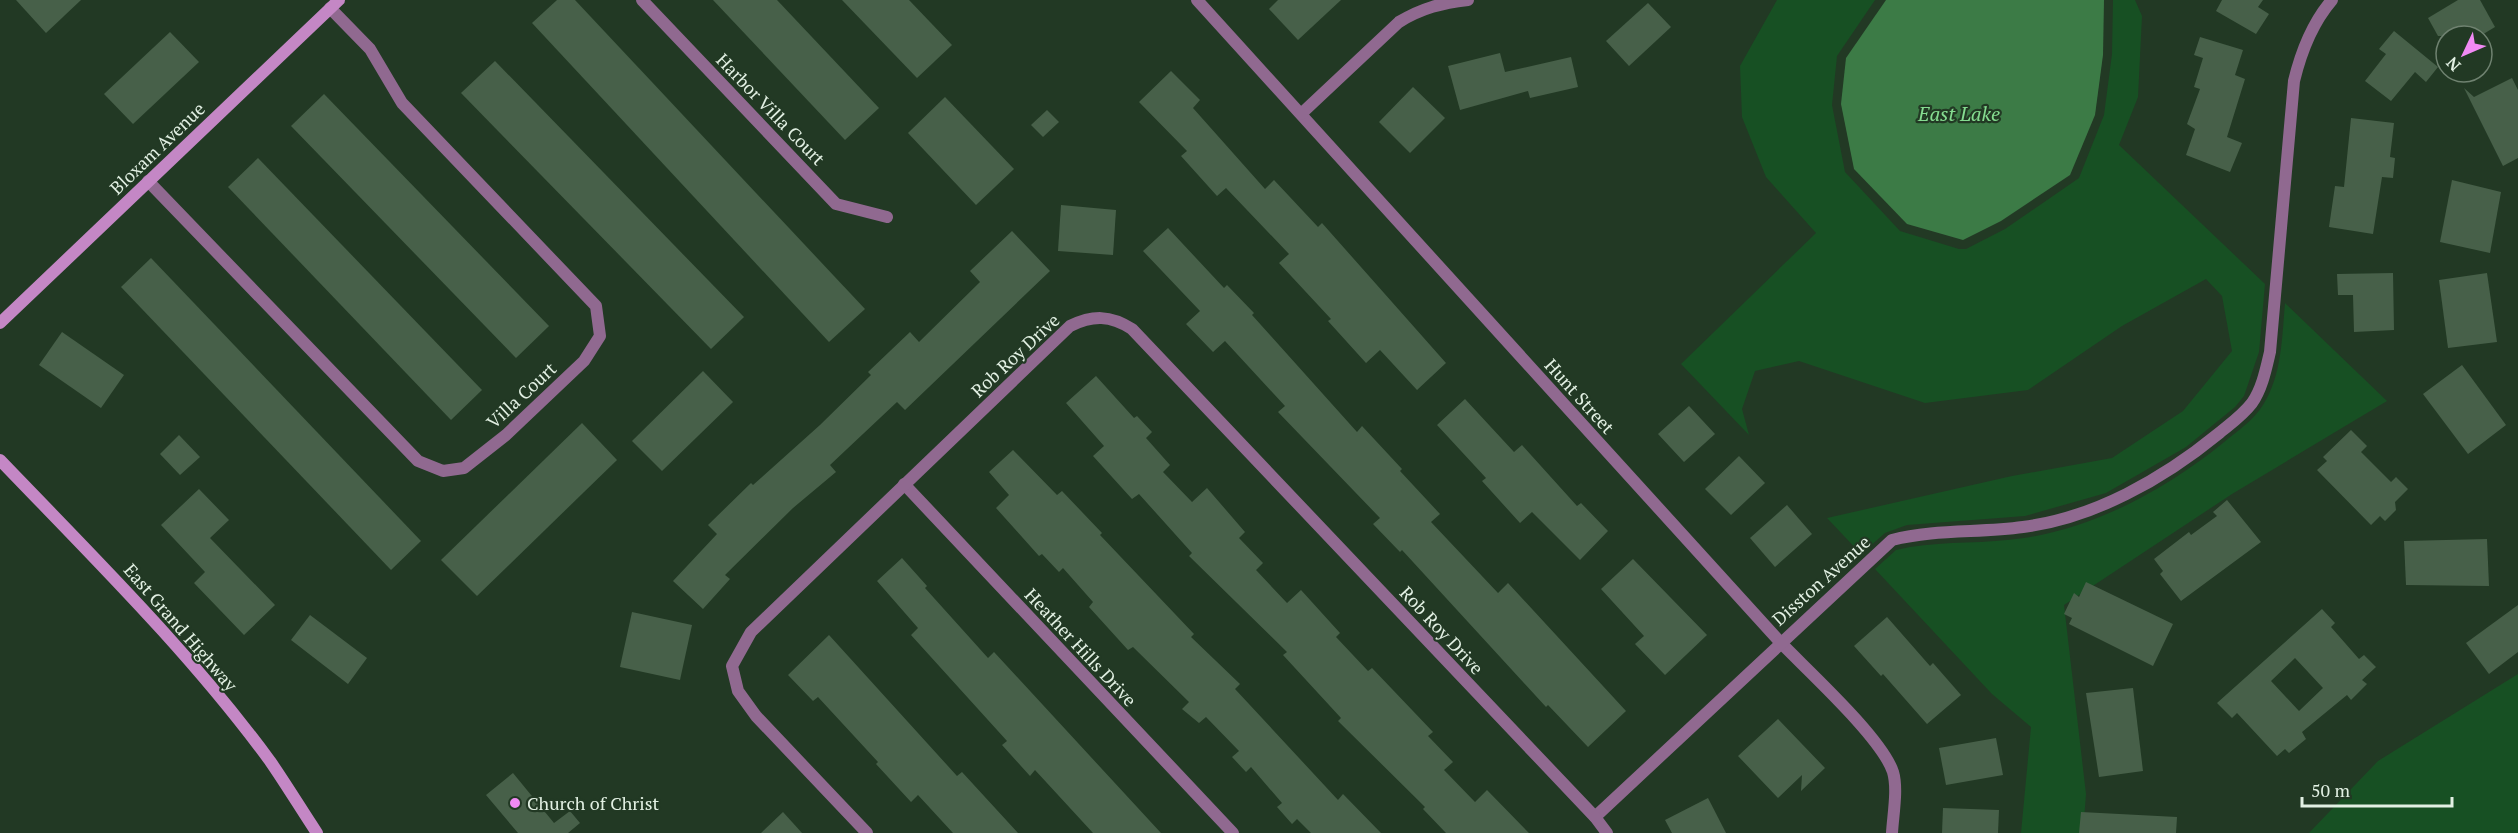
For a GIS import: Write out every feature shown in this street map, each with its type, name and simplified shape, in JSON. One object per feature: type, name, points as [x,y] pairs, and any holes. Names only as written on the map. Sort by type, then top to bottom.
[{"type":"street","name":"Harbor Villa Court","points":[[642,0],[836,204],[887,217]]},
{"type":"street","name":"Hunt Street","points":[[1197,0],[1886,756],[1894,775],[1892,833]]},
{"type":"street","points":[[1301,114],[1399,22],[1426,8],[1468,0]]},
{"type":"street","name":"Disston Avenue","points":[[1595,817],[1892,540],[1930,533],[1953,534],[2025,527],[2109,503],[2191,456],[2242,414],[2253,401],[2263,380],[2270,352],[2294,81],[2300,58],[2313,30],[2332,0]]},
{"type":"street","name":"Bloxam Avenue","points":[[0,323],[335,4]]},
{"type":"street","name":"Villa Court","points":[[148,181],[418,461],[443,471],[464,468],[507,435],[584,361],[600,336],[596,306],[402,103],[370,49],[335,4]]},
{"type":"street","name":"Rob Roy Drive","points":[[867,833],[756,716],[738,691],[732,666],[751,632],[1070,326],[1085,318],[1102,317],[1119,320],[1132,329],[1595,817],[1607,833]]},
{"type":"street","name":"East Grand Highway","points":[[0,460],[140,605],[208,683],[270,761],[317,833]]},
{"type":"street","name":"Heather Hills Drive","points":[[904,484],[1233,833]]},
{"type":"shaded area","points":[[1777,0],[1875,0],[1837,56],[1832,105],[1845,172],[1900,231],[1959,249],[1966,249],[2005,229],[2079,178],[2104,115],[2112,54],[2113,0],[2135,0],[2142,16],[2138,97],[2119,145],[2265,284],[2259,352],[2244,396],[2235,407],[2186,447],[2106,493],[2025,516],[1907,525],[1885,533],[1861,554],[1827,518],[2012,476],[2112,458],[2183,411],[2232,351],[2222,296],[2206,279],[2122,326],[2028,390],[1925,403],[1799,361],[1755,371],[1742,409],[1749,435],[1681,364],[1816,233],[1766,177],[1742,117],[1740,66]]},
{"type":"shaded area","points":[[2285,303],[2387,401],[2232,494],[2064,605],[2086,794],[2083,833],[2021,833],[2031,727],[1992,694],[1875,569],[1896,550],[1924,545],[2024,538],[2078,525],[2130,504],[2178,476],[2244,425],[2263,405],[2278,369]]},
{"type":"shaded area","points":[[2518,674],[2518,833],[2309,833],[2378,761]]},
{"type":"water","name":"East Lake","points":[[1886,0],[2104,0],[2103,55],[2095,115],[2070,175],[2001,221],[1963,240],[1907,224],[1854,169],[1841,104],[1846,58]]},
{"type":"building","points":[[16,0],[81,0],[46,33]]},
{"type":"building","points":[[557,0],[575,0],[865,309],[829,342],[532,23]]},
{"type":"building","points":[[713,0],[777,0],[879,108],[845,140]]},
{"type":"building","points":[[842,0],[909,0],[952,45],[917,78]]},
{"type":"building","points":[[1278,0],[1341,0],[1298,40],[1269,9]]},
{"type":"building","points":[[2222,0],[2263,0],[2258,7],[2269,14],[2256,34],[2216,11]]},
{"type":"building","points":[[2458,0],[2480,0],[2493,24],[2434,24],[2434,29],[2428,18]]},
{"type":"building","points":[[1648,3],[1671,27],[1629,66],[1606,41]]},
{"type":"building","points":[[2394,31],[2434,64],[2434,72],[2426,82],[2415,72],[2391,101],[2365,81],[2386,54],[2379,49]]},
{"type":"building","points":[[170,32],[199,62],[133,124],[104,94]]},
{"type":"building","points":[[2200,37],[2243,50],[2235,75],[2245,79],[2227,137],[2242,143],[2230,172],[2186,155],[2195,129],[2187,124],[2200,89],[2194,87],[2203,58],[2194,55]]},
{"type":"building","points":[[1500,53],[1505,72],[1571,57],[1578,87],[1530,98],[1528,91],[1460,110],[1448,66]]},
{"type":"building","points":[[495,61],[744,317],[711,349],[461,93]]},
{"type":"building","points":[[1171,71],[1200,100],[1193,108],[1265,189],[1274,180],[1318,227],[1322,223],[1446,363],[1417,390],[1380,350],[1366,363],[1328,321],[1331,319],[1279,263],[1289,254],[1226,188],[1217,196],[1181,156],[1187,151],[1139,102]]},
{"type":"building","points":[[2512,78],[2518,90],[2518,158],[2503,166],[2464,88],[2474,97]]},
{"type":"building","points":[[1413,87],[1445,118],[1410,153],[1379,122]]},
{"type":"building","points":[[324,94],[549,326],[516,358],[291,126]]},
{"type":"building","points":[[945,97],[1014,169],[976,205],[908,133]]},
{"type":"building","points":[[1047,110],[1059,122],[1043,137],[1031,125]]},
{"type":"building","points":[[2351,118],[2394,123],[2390,157],[2395,158],[2393,178],[2382,177],[2373,234],[2329,227],[2335,186],[2344,187]]},
{"type":"building","points":[[258,158],[482,390],[451,420],[228,187]]},
{"type":"building","points":[[2452,180],[2501,192],[2490,253],[2440,242]]},
{"type":"building","points":[[1061,205],[1116,210],[1113,255],[1058,251]]},
{"type":"building","points":[[1168,228],[1224,288],[1227,285],[1254,313],[1252,315],[1357,432],[1362,426],[1402,469],[1400,471],[1440,514],[1431,522],[1498,593],[1508,583],[1626,711],[1588,747],[1548,705],[1546,707],[1402,550],[1400,552],[1373,524],[1380,518],[1278,412],[1285,406],[1225,341],[1213,352],[1186,324],[1200,311],[1143,251]]},
{"type":"building","points":[[1012,231],[1050,271],[905,410],[897,402],[830,465],[836,472],[793,508],[725,575],[730,579],[703,609],[673,581],[717,534],[708,525],[751,483],[753,485],[820,425],[871,375],[868,372],[910,332],[919,342],[980,282],[970,271]]},
{"type":"building","points":[[151,258],[421,541],[391,570],[121,287]]},
{"type":"building","points":[[2393,273],[2394,330],[2354,332],[2353,295],[2338,295],[2337,274]]},
{"type":"building","points":[[2487,273],[2497,342],[2448,348],[2439,280]]},
{"type":"building","points":[[62,332],[124,375],[101,408],[39,365]]},
{"type":"building","points":[[2462,365],[2506,425],[2468,454],[2423,394]]},
{"type":"building","points":[[703,371],[733,402],[662,471],[632,441]]},
{"type":"building","points":[[1096,376],[1134,418],[1137,416],[1152,432],[1146,438],[1170,465],[1163,472],[1192,502],[1207,488],[1245,532],[1239,538],[1263,563],[1256,570],[1287,603],[1301,590],[1340,633],[1336,637],[1368,671],[1372,668],[1433,732],[1428,736],[1453,762],[1444,770],[1475,802],[1487,790],[1529,833],[1446,833],[1423,809],[1425,807],[1338,721],[1341,718],[1283,655],[1287,652],[1189,556],[1192,553],[1139,494],[1132,499],[1093,456],[1104,446],[1066,403]]},
{"type":"building","points":[[1465,399],[1514,452],[1522,445],[1577,506],[1581,503],[1608,531],[1580,560],[1532,512],[1520,523],[1482,481],[1486,478],[1437,425]]},
{"type":"building","points":[[1689,406],[1715,434],[1684,462],[1658,434]]},
{"type":"building","points":[[582,423],[617,460],[477,596],[441,560]]},
{"type":"building","points":[[2351,430],[2367,446],[2361,452],[2391,482],[2396,477],[2408,489],[2395,502],[2396,510],[2385,521],[2380,516],[2371,525],[2317,470],[2327,461],[2323,457]]},
{"type":"building","points":[[179,435],[200,457],[180,475],[160,454]]},
{"type":"building","points":[[1013,450],[1057,495],[1062,491],[1102,533],[1100,535],[1194,634],[1191,637],[1240,684],[1235,689],[1338,800],[1343,794],[1381,833],[1311,833],[1297,819],[1292,824],[1277,807],[1282,803],[1251,767],[1246,772],[1232,757],[1239,751],[1206,717],[1199,723],[1182,709],[1189,702],[1133,647],[1128,650],[1089,607],[1093,602],[1063,568],[1059,572],[1042,554],[1039,556],[996,508],[1009,495],[989,472]]},
{"type":"building","points":[[1739,456],[1765,483],[1731,515],[1705,489]]},
{"type":"building","points":[[199,489],[229,520],[210,538],[275,605],[244,635],[194,583],[205,572],[161,525]]},
{"type":"building","points":[[2227,500],[2261,542],[2181,601],[2160,574],[2163,571],[2154,559],[2189,532],[2191,535],[2217,516],[2213,512]]},
{"type":"building","points":[[1787,505],[1812,534],[1775,567],[1750,538]]},
{"type":"building","points":[[2487,539],[2489,586],[2406,585],[2404,541]]},
{"type":"building","points":[[902,558],[927,586],[925,588],[988,658],[994,652],[1161,833],[1093,833],[1035,770],[1030,776],[1002,745],[1007,741],[911,635],[918,628],[877,581]]},
{"type":"building","points":[[1633,559],[1707,635],[1665,675],[1635,644],[1644,636],[1601,589]]},
{"type":"building","points":[[2086,582],[2173,624],[2153,666],[2069,624],[2072,618],[2064,614],[2074,593],[2079,597]]},
{"type":"building","points":[[2518,605],[2518,652],[2489,674],[2466,643]]},
{"type":"building","points":[[2322,609],[2335,623],[2331,627],[2359,659],[2364,655],[2376,667],[2362,680],[2367,684],[2351,700],[2347,695],[2302,732],[2306,739],[2289,753],[2285,749],[2277,756],[2237,713],[2232,718],[2217,703]],"holes":[[[2295,658],[2323,688],[2299,711],[2271,681]]]},
{"type":"building","points":[[632,612],[692,625],[680,680],[620,667]]},
{"type":"building","points":[[310,615],[367,658],[348,684],[291,640]]},
{"type":"building","points":[[1887,617],[1930,666],[1933,663],[1961,695],[1927,724],[1883,674],[1881,676],[1854,646]]},
{"type":"building","points":[[829,635],[957,776],[962,772],[1018,833],[953,833],[918,795],[911,802],[876,764],[878,762],[818,697],[813,701],[788,675]]},
{"type":"building","points":[[2133,688],[2143,771],[2099,777],[2086,693]]},
{"type":"building","points":[[1778,719],[1825,768],[1801,791],[1802,775],[1778,798],[1738,756]]},
{"type":"building","points":[[1996,738],[2003,775],[1946,785],[1939,748]]},
{"type":"building","name":"Church of Christ","points":[[513,773],[554,823],[570,811],[580,823],[568,833],[518,833],[486,795]]},
{"type":"building","points":[[1708,798],[1726,833],[1672,833],[1665,820]]},
{"type":"building","points":[[1943,808],[1999,810],[1998,833],[1942,833]]},
{"type":"building","points":[[783,812],[802,833],[761,833]]},
{"type":"building","points":[[2081,812],[2177,817],[2176,833],[2079,833]]},
{"type":"place","name":"Church of Christ","points":[[515,803]]}]
